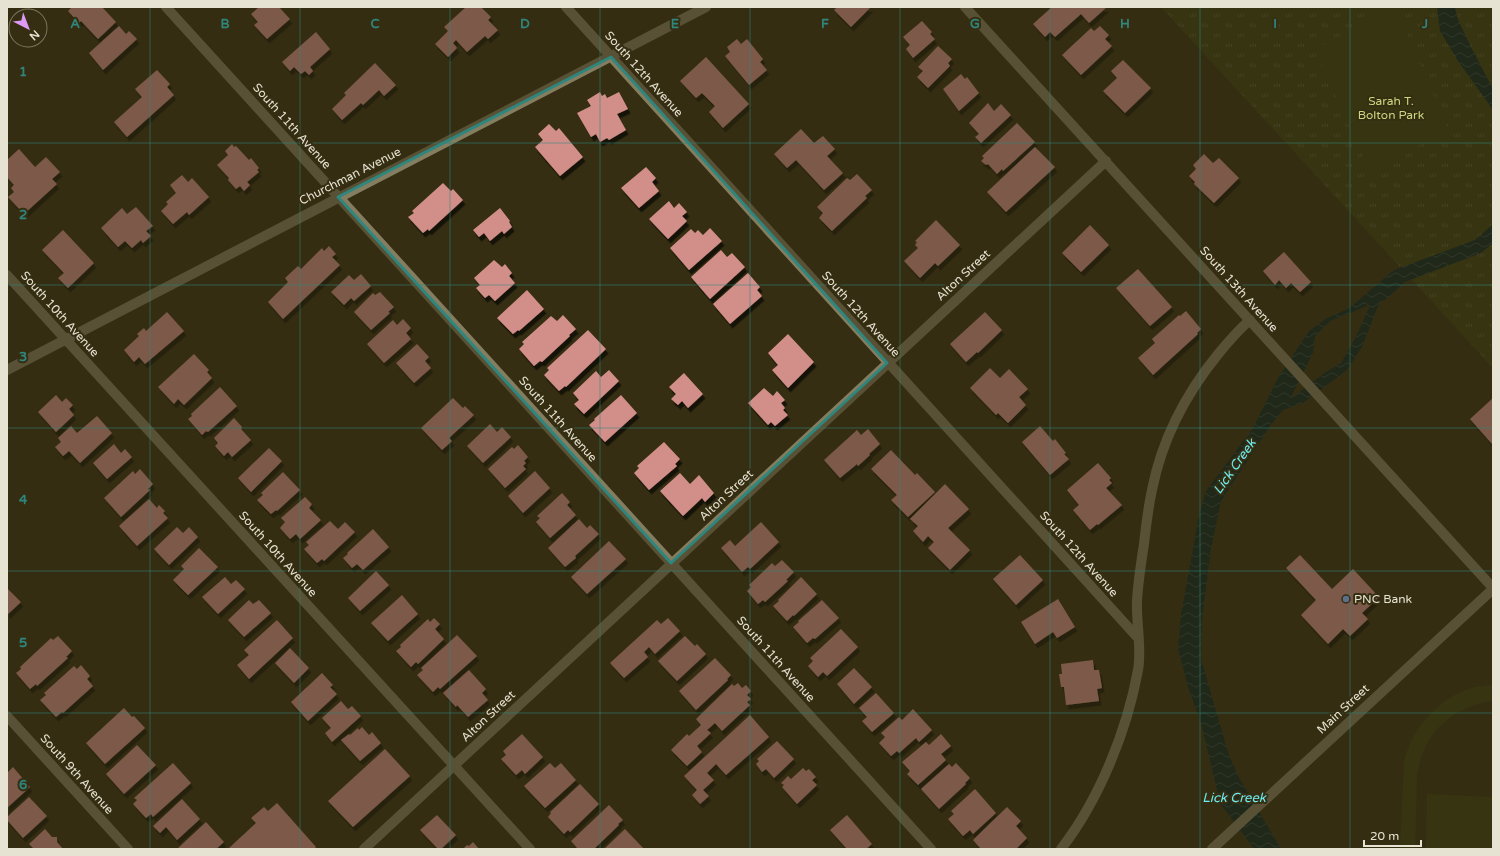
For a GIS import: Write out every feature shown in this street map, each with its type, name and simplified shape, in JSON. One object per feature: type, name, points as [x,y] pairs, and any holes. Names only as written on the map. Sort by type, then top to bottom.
[{"type":"street","name":"South 11th Avenue","points":[[166,7],[931,849]]},
{"type":"street","name":"South 12th Avenue","points":[[566,7],[1138,638]]},
{"type":"street","name":"Churchman Avenue","points":[[7,370],[706,7]]},
{"type":"street","name":"South 13th Avenue","points":[[965,7],[1493,588]]},
{"type":"street","name":"Alton Street","points":[[364,849],[1106,161]]},
{"type":"street","name":"South 10th Avenue","points":[[7,275],[530,849]]},
{"type":"street","points":[[1061,849],[1091,804],[1126,720],[1138,670],[1138,585],[1152,490],[1170,432],[1204,372],[1237,331],[1250,320]]},
{"type":"street","name":"Main Street","points":[[1212,849],[1493,588]]},
{"type":"street","name":"South 9th Avenue","points":[[7,716],[128,849]]},
{"type":"highlighted area","points":[[611,57],[887,363],[671,563],[338,197]]},
{"type":"green space","name":"Sarah T. Bolton Park","points":[[1161,7],[1493,7],[1493,368]]},
{"type":"green space","points":[[1395,8],[1449,130],[1369,170],[1315,49]]},
{"type":"green space","points":[[1493,685],[1493,700],[1465,709],[1453,716],[1442,724],[1433,734],[1426,746],[1420,760],[1417,775],[1415,849],[1400,849],[1404,763],[1407,751],[1419,728],[1438,707],[1460,692],[1479,686]]},
{"type":"green space","points":[[1427,794],[1493,797],[1493,849],[1426,849]]},
{"type":"water","points":[[1437,7],[1455,7],[1458,20],[1493,89],[1493,110],[1458,61],[1440,31]]},
{"type":"water","name":"Lick Creek","points":[[1493,224],[1493,243],[1481,253],[1405,282],[1385,300],[1380,301],[1362,347],[1347,370],[1303,403],[1283,410],[1270,426],[1221,501],[1211,549],[1202,618],[1201,659],[1228,752],[1238,776],[1281,849],[1254,849],[1220,803],[1201,723],[1188,687],[1178,649],[1181,615],[1199,515],[1206,491],[1253,428],[1278,378],[1309,331],[1327,318],[1348,309],[1394,270],[1475,240]],"holes":[[[1370,305],[1356,337],[1341,363],[1326,372],[1290,399],[1313,353],[1315,336],[1330,321]]]},
{"type":"building","points":[[72,7],[102,7],[116,22],[98,39],[81,21],[79,23],[68,11]]},
{"type":"building","points":[[259,7],[279,7],[290,19],[267,39],[254,25],[258,22],[251,14]]},
{"type":"building","points":[[466,7],[481,7],[491,17],[488,20],[498,30],[488,39],[485,36],[467,52],[456,40],[453,43],[457,48],[448,57],[435,44],[448,31],[444,27]]},
{"type":"building","points":[[837,7],[871,7],[851,27],[834,10]]},
{"type":"building","points":[[1052,7],[1107,7],[1089,23],[1081,14],[1055,37],[1050,32],[1045,37],[1033,24]]},
{"type":"building","points":[[922,21],[932,32],[930,34],[935,39],[913,58],[906,49],[910,45],[903,37]]},
{"type":"building","points":[[119,26],[126,34],[129,31],[137,39],[103,70],[89,53]]},
{"type":"building","points":[[1100,26],[1109,35],[1105,39],[1112,46],[1081,75],[1062,55],[1091,28],[1094,31]]},
{"type":"building","points":[[316,32],[330,49],[310,67],[313,71],[309,75],[305,71],[301,74],[294,67],[290,71],[282,62]]},
{"type":"building","points":[[737,39],[741,44],[747,39],[763,59],[760,62],[767,70],[749,85],[725,56],[730,52],[727,47]]},
{"type":"building","points":[[938,46],[952,59],[948,63],[950,66],[928,88],[917,77],[923,71],[918,67]]},
{"type":"building","points":[[706,57],[749,104],[723,128],[709,112],[715,106],[702,93],[696,98],[680,81]]},
{"type":"building","points":[[1123,60],[1151,88],[1125,113],[1103,91],[1117,78],[1111,71]]},
{"type":"building","points":[[375,63],[396,85],[384,96],[379,90],[363,105],[361,103],[342,120],[332,109],[346,95],[344,93]]},
{"type":"building","points":[[157,70],[170,84],[167,87],[174,95],[127,137],[114,122],[142,97],[135,89]]},
{"type":"building","points":[[961,74],[965,79],[967,77],[979,93],[959,111],[943,89]]},
{"type":"building","points":[[600,92],[602,96],[605,94],[607,98],[619,92],[628,109],[617,114],[626,130],[609,140],[607,138],[600,142],[596,134],[591,137],[577,113],[591,106],[587,100]]},
{"type":"building","points":[[988,103],[994,111],[1001,104],[1011,115],[981,143],[975,137],[979,134],[969,123]]},
{"type":"building","points":[[1017,123],[1035,142],[1003,171],[1002,169],[997,174],[988,164],[986,165],[981,161],[984,158],[982,156]]},
{"type":"building","points":[[549,124],[556,131],[559,128],[583,157],[560,176],[535,147],[543,140],[538,134]]},
{"type":"building","points":[[801,129],[814,143],[823,136],[835,149],[827,156],[843,173],[824,190],[796,160],[787,168],[774,154]]},
{"type":"building","points":[[232,144],[234,147],[236,146],[249,160],[251,158],[259,168],[257,170],[259,172],[247,182],[250,185],[244,191],[240,186],[236,189],[228,180],[229,178],[217,165],[228,155],[225,151]]},
{"type":"building","points":[[1035,147],[1055,167],[1006,212],[987,192]]},
{"type":"building","points":[[19,149],[35,167],[46,157],[60,172],[52,179],[57,184],[24,214],[8,197],[14,192],[11,188],[14,185],[7,177],[7,160]]},
{"type":"building","points":[[1204,154],[1213,163],[1219,158],[1239,178],[1214,203],[1194,184],[1195,182],[1189,176],[1196,169],[1193,165]]},
{"type":"building","points":[[646,167],[656,178],[652,182],[659,191],[639,208],[621,188]]},
{"type":"building","points":[[857,174],[872,190],[865,196],[867,198],[832,231],[819,218],[823,213],[817,207],[847,178],[850,180]]},
{"type":"building","points":[[182,175],[188,182],[192,178],[209,197],[189,215],[187,212],[173,224],[161,211],[168,204],[166,202],[176,193],[170,185]]},
{"type":"building","points":[[443,183],[451,191],[453,189],[463,200],[429,231],[428,229],[423,233],[408,217],[414,213],[412,211]]},
{"type":"building","points":[[669,201],[674,208],[679,203],[687,212],[682,216],[687,221],[668,239],[649,219]]},
{"type":"building","points":[[136,207],[153,226],[146,231],[151,236],[143,243],[141,240],[132,248],[125,241],[118,247],[101,228],[122,208],[127,214]]},
{"type":"building","points":[[500,208],[510,221],[509,222],[512,227],[504,234],[502,231],[490,241],[484,233],[479,237],[473,230]]},
{"type":"building","points":[[936,220],[960,245],[938,266],[935,263],[920,278],[904,261],[918,248],[915,245],[917,242],[915,241]]},
{"type":"building","points":[[1090,225],[1109,245],[1081,272],[1062,253]]},
{"type":"building","points":[[710,228],[722,241],[689,270],[670,248],[691,229],[695,233],[698,230],[703,235]]},
{"type":"building","points":[[63,230],[94,263],[68,288],[58,278],[64,273],[42,250]]},
{"type":"building","points":[[329,246],[336,254],[332,257],[340,265],[283,319],[268,302],[288,282],[285,278],[298,266],[301,269],[322,248],[324,251]]},
{"type":"building","points":[[721,250],[727,257],[732,253],[745,267],[710,299],[691,277]]},
{"type":"building","points":[[1284,252],[1311,282],[1300,292],[1291,283],[1286,288],[1279,280],[1275,285],[1263,271]]},
{"type":"building","points":[[494,260],[502,267],[505,264],[512,273],[509,276],[515,283],[495,301],[489,295],[485,298],[476,288],[480,285],[474,278]]},
{"type":"building","points":[[1138,269],[1172,307],[1150,326],[1116,288]]},
{"type":"building","points":[[748,273],[760,287],[757,290],[762,296],[730,324],[713,304]]},
{"type":"building","points":[[361,274],[371,286],[354,301],[351,298],[344,305],[331,292],[349,275],[354,280]]},
{"type":"building","points":[[527,290],[544,309],[519,331],[518,330],[513,334],[497,318]]},
{"type":"building","points":[[380,292],[394,307],[388,312],[390,313],[371,330],[354,312],[373,293],[375,295]]},
{"type":"building","points":[[1186,311],[1201,329],[1197,333],[1198,334],[1153,375],[1138,358],[1155,343],[1152,339],[1179,315],[1180,316]]},
{"type":"building","points":[[167,312],[184,331],[145,364],[139,357],[134,362],[124,350],[139,336],[137,334],[144,328],[146,331]]},
{"type":"building","points":[[985,312],[1002,330],[978,353],[977,352],[966,362],[950,344]]},
{"type":"building","points":[[563,315],[576,329],[542,362],[540,361],[534,366],[519,349],[524,344],[522,342],[551,316],[557,321]]},
{"type":"building","points":[[403,319],[411,328],[406,333],[411,339],[384,363],[367,344],[393,320],[397,325]]},
{"type":"building","points":[[588,330],[606,349],[566,387],[565,386],[559,391],[544,375],[549,370],[547,368]]},
{"type":"building","points":[[788,334],[814,362],[788,388],[772,370],[778,365],[768,353]]},
{"type":"building","points":[[417,344],[429,357],[425,361],[431,368],[414,383],[396,363]]},
{"type":"building","points":[[194,354],[209,370],[207,372],[212,378],[184,405],[178,399],[174,404],[158,387]]},
{"type":"building","points":[[990,368],[1000,378],[1009,369],[1028,389],[1019,397],[1026,405],[1008,423],[998,413],[996,415],[970,388]]},
{"type":"building","points":[[609,370],[619,381],[584,414],[574,404],[579,400],[573,393],[596,371],[601,377]]},
{"type":"building","points":[[684,373],[703,394],[688,408],[682,401],[678,405],[671,399],[676,394],[669,387]]},
{"type":"building","points":[[220,387],[237,406],[208,432],[206,431],[202,435],[188,419],[192,416],[191,414]]},
{"type":"building","points":[[764,388],[773,396],[777,391],[785,400],[781,403],[785,408],[783,410],[788,415],[775,426],[771,422],[768,425],[748,403]]},
{"type":"building","points":[[56,395],[62,402],[66,398],[73,405],[69,409],[74,415],[56,432],[38,412]]},
{"type":"building","points":[[621,395],[637,413],[605,442],[589,425]]},
{"type":"building","points":[[453,398],[463,408],[465,406],[474,415],[449,438],[452,441],[442,450],[421,428]]},
{"type":"building","points":[[1493,398],[1493,445],[1470,419]]},
{"type":"building","points":[[97,416],[112,433],[80,463],[69,451],[63,456],[55,447],[61,442],[58,438],[71,426],[77,433]]},
{"type":"building","points":[[234,418],[251,440],[232,457],[228,452],[224,456],[215,446],[218,443],[214,438]]},
{"type":"building","points":[[490,424],[497,432],[502,427],[511,437],[483,463],[467,446]]},
{"type":"building","points":[[1040,426],[1053,441],[1055,439],[1066,453],[1064,454],[1069,459],[1050,475],[1022,442]]},
{"type":"building","points":[[868,429],[880,444],[858,466],[857,464],[840,478],[824,460],[857,430],[861,435]]},
{"type":"building","points":[[664,442],[680,459],[675,464],[677,466],[649,490],[634,473],[639,468],[637,466]]},
{"type":"building","points":[[114,444],[121,453],[125,449],[132,457],[107,479],[93,463]]},
{"type":"building","points":[[518,445],[528,457],[524,461],[526,463],[523,466],[526,469],[505,488],[488,469],[512,447],[514,449]]},
{"type":"building","points":[[269,448],[282,461],[251,492],[238,478]]},
{"type":"building","points":[[891,450],[915,475],[917,473],[935,492],[908,517],[891,500],[897,495],[871,469]]},
{"type":"building","points":[[1098,463],[1111,478],[1109,480],[1112,483],[1106,488],[1122,505],[1090,530],[1073,510],[1079,505],[1067,490]]},
{"type":"building","points":[[140,469],[153,484],[148,489],[150,490],[121,517],[104,498],[133,471],[135,474]]},
{"type":"building","points":[[535,471],[550,488],[523,513],[508,496]]},
{"type":"building","points":[[283,472],[300,490],[277,511],[276,510],[271,514],[257,500],[263,495],[261,493]]},
{"type":"building","points":[[680,473],[690,484],[699,475],[714,493],[705,502],[702,498],[683,516],[660,491]]},
{"type":"building","points":[[945,484],[969,509],[948,528],[970,550],[950,570],[928,548],[934,542],[928,536],[923,542],[913,531],[918,526],[910,519]]},
{"type":"building","points":[[562,493],[570,502],[567,505],[576,515],[550,538],[536,522],[540,518],[537,516]]},
{"type":"building","points":[[305,497],[312,504],[309,508],[321,520],[300,539],[296,534],[290,539],[280,528],[285,522],[281,518]]},
{"type":"building","points":[[149,499],[157,508],[159,505],[165,511],[163,513],[168,518],[137,546],[119,526]]},
{"type":"building","points":[[579,519],[587,528],[590,525],[599,534],[575,556],[576,558],[565,567],[548,548]]},
{"type":"building","points":[[330,521],[338,529],[345,522],[355,532],[324,561],[322,559],[317,563],[304,549],[309,545],[306,542]]},
{"type":"building","points":[[761,522],[779,542],[750,569],[748,567],[742,572],[721,548],[730,540],[735,546]]},
{"type":"building","points":[[177,527],[183,533],[189,527],[198,537],[169,565],[154,549]]},
{"type":"building","points":[[373,529],[389,547],[363,570],[357,564],[352,568],[343,558]]},
{"type":"building","points":[[609,541],[626,559],[587,594],[571,577]]},
{"type":"building","points":[[199,548],[218,567],[188,595],[173,580],[184,569],[181,566]]},
{"type":"building","points":[[1020,555],[1043,580],[1016,605],[993,579]]},
{"type":"building","name":"PNC Bank","points":[[1300,555],[1332,589],[1353,569],[1379,597],[1362,613],[1368,619],[1350,636],[1343,629],[1328,644],[1301,615],[1316,600],[1286,568]]},
{"type":"building","points":[[782,560],[794,572],[786,580],[788,581],[765,602],[763,600],[758,604],[747,591],[751,587],[749,585],[772,563],[775,566]]},
{"type":"building","points":[[376,571],[389,585],[360,611],[348,598]]},
{"type":"building","points":[[225,577],[231,584],[236,580],[245,589],[218,614],[202,597]]},
{"type":"building","points":[[801,577],[817,594],[787,621],[773,606]]},
{"type":"building","points":[[7,588],[21,602],[7,615]]},
{"type":"building","points":[[402,595],[418,614],[388,641],[371,623]]},
{"type":"building","points":[[1058,599],[1075,627],[1057,638],[1053,632],[1035,644],[1021,622]]},
{"type":"building","points":[[249,600],[253,604],[259,600],[271,613],[244,637],[228,620]]},
{"type":"building","points":[[822,600],[839,618],[815,639],[813,638],[807,643],[793,627]]},
{"type":"building","points":[[434,618],[440,624],[435,629],[444,639],[418,664],[416,662],[411,667],[396,651],[401,647],[400,645],[428,619],[430,622]]},
{"type":"building","points":[[668,618],[680,631],[655,654],[649,647],[644,652],[648,657],[624,678],[610,663],[657,620],[661,624]]},
{"type":"building","points":[[277,620],[293,638],[249,679],[237,665],[249,655],[244,650]]},
{"type":"building","points":[[841,629],[858,647],[827,676],[823,672],[818,677],[808,666],[813,661],[810,658]]},
{"type":"building","points":[[457,635],[477,656],[440,689],[438,687],[433,692],[417,675],[423,670],[421,668]]},
{"type":"building","points":[[58,636],[72,651],[66,657],[68,658],[37,686],[36,684],[30,689],[16,673],[21,669],[20,667],[51,638],[53,640]]},
{"type":"building","points":[[685,636],[695,646],[697,644],[706,654],[677,681],[658,661]]},
{"type":"building","points":[[290,648],[309,668],[294,683],[275,663]]},
{"type":"building","points":[[715,658],[731,675],[727,679],[728,680],[696,710],[679,691]]},
{"type":"building","points":[[1093,660],[1094,670],[1099,670],[1102,688],[1097,689],[1099,701],[1066,705],[1064,687],[1061,687],[1059,674],[1062,674],[1061,664]]},
{"type":"building","points":[[81,665],[90,676],[87,679],[93,686],[63,713],[62,712],[56,717],[40,700],[46,695],[44,693],[74,666],[77,669]]},
{"type":"building","points":[[854,668],[872,687],[854,704],[837,684]]},
{"type":"building","points":[[469,670],[486,689],[482,693],[488,700],[468,717],[443,693]]},
{"type":"building","points":[[322,673],[333,685],[330,687],[337,694],[308,721],[291,702]]},
{"type":"building","points":[[738,683],[742,688],[746,685],[751,691],[747,695],[751,699],[747,702],[750,705],[722,731],[715,723],[707,730],[711,733],[697,746],[702,752],[687,766],[671,750],[687,734],[689,736],[701,725],[696,719],[732,684],[734,686]]},
{"type":"building","points":[[876,693],[894,713],[872,732],[862,721],[867,717],[859,708]]},
{"type":"building","points":[[341,701],[348,709],[352,706],[361,716],[332,742],[325,733],[331,728],[322,718]]},
{"type":"building","points":[[124,708],[145,728],[105,764],[86,743]]},
{"type":"building","points":[[913,709],[932,730],[919,742],[916,738],[899,753],[897,751],[891,756],[879,743],[885,737],[881,733],[899,717],[902,720]]},
{"type":"building","points":[[750,715],[769,737],[726,775],[716,764],[707,773],[714,780],[703,790],[709,796],[700,804],[692,795],[697,790],[684,776]]},
{"type":"building","points":[[362,727],[369,735],[372,732],[381,743],[360,761],[341,740],[358,728],[359,730]]},
{"type":"building","points":[[522,734],[543,757],[525,774],[522,770],[516,775],[501,759],[506,755],[503,751]]},
{"type":"building","points":[[941,734],[951,746],[941,754],[946,760],[918,785],[907,774],[910,771],[902,762],[926,742],[929,745]]},
{"type":"building","points":[[777,741],[794,759],[774,778],[766,769],[762,772],[756,764],[759,761],[757,759]]},
{"type":"building","points":[[137,745],[156,765],[124,794],[106,774]]},
{"type":"building","points":[[385,749],[410,776],[353,827],[328,801]]},
{"type":"building","points":[[173,763],[191,783],[153,817],[151,814],[146,818],[133,804],[137,800],[134,798]]},
{"type":"building","points":[[550,763],[555,768],[561,763],[576,780],[545,808],[524,786]]},
{"type":"building","points":[[956,763],[970,778],[965,783],[966,784],[939,809],[921,789],[949,764],[952,767]]},
{"type":"building","points":[[13,767],[30,787],[7,808],[7,773]]},
{"type":"building","points":[[803,768],[806,771],[809,769],[816,777],[812,780],[817,785],[797,804],[782,787],[784,785],[781,783],[788,776],[791,779]]},
{"type":"building","points":[[580,784],[599,804],[570,832],[568,830],[564,834],[548,817],[551,813],[550,812]]},
{"type":"building","points":[[975,789],[996,813],[973,834],[970,830],[963,836],[948,819],[954,814],[951,811]]},
{"type":"building","points":[[29,797],[47,816],[23,838],[7,820],[7,817]]},
{"type":"building","points":[[182,799],[200,819],[177,840],[166,827],[160,833],[153,826]]},
{"type":"building","points":[[277,803],[316,847],[314,849],[229,848],[256,823],[251,818],[264,807],[268,811]]},
{"type":"building","points":[[609,805],[623,820],[594,849],[578,849],[571,841]]},
{"type":"building","points":[[1007,807],[1021,821],[1016,826],[1027,838],[1016,849],[981,849],[973,840]]},
{"type":"building","points":[[437,815],[456,835],[441,849],[438,849],[420,830]]},
{"type":"building","points":[[847,815],[872,844],[866,849],[847,849],[830,830]]},
{"type":"building","points":[[206,822],[224,842],[216,849],[177,849]]},
{"type":"building","points":[[45,829],[52,837],[57,837],[57,842],[63,849],[34,849],[29,844]]},
{"type":"building","points":[[625,829],[644,849],[604,849]]},
{"type":"building","points":[[473,842],[479,849],[463,849],[467,845],[469,846]]},
{"type":"place","name":"PNC Bank","points":[[1346,599]]}]
